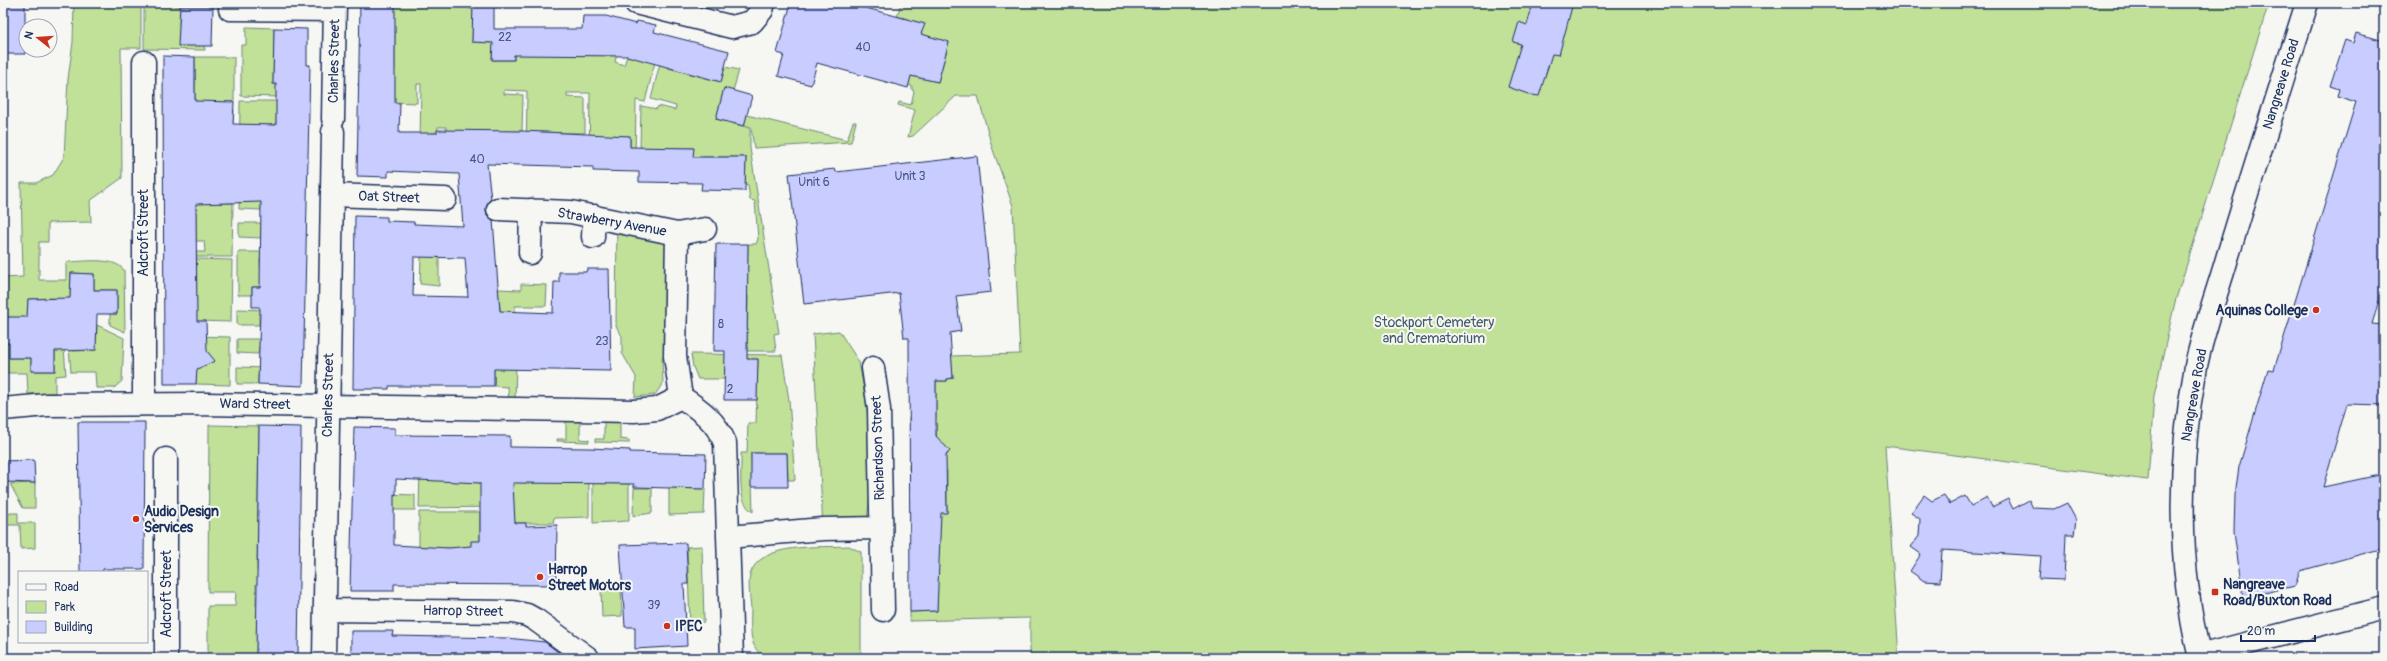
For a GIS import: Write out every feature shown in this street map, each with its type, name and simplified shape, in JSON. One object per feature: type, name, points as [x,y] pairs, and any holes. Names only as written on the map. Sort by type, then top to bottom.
[{"type":"street","points":[[636,3],[732,27],[752,22],[762,10],[764,3]]},
{"type":"street","name":"Nangreave Road","points":[[2199,657],[2186,567],[2183,501],[2186,428],[2196,364],[2233,239],[2307,3]]},
{"type":"street","points":[[230,9],[335,7]]},
{"type":"street","name":"Charles Street","points":[[324,658],[335,7]]},
{"type":"street","name":"Adcroft Street","points":[[144,62],[144,404]]},
{"type":"street","name":"Oat Street","points":[[332,195],[445,199]]},
{"type":"street","name":"Strawberry Avenue","points":[[498,209],[571,212],[594,227],[677,234],[705,229]]},
{"type":"street","points":[[530,253],[531,210]]},
{"type":"street","name":"Strawberry Avenue","points":[[677,234],[675,356],[681,397]]},
{"type":"street","name":"Richardson Street","points":[[873,368],[879,409],[880,528],[883,610]]},
{"type":"street","points":[[681,397],[708,416],[720,432],[725,444],[732,658]]},
{"type":"street","name":"Ward Street","points":[[3,409],[47,405],[144,404],[328,405],[647,411],[658,410],[681,397]]},
{"type":"street","name":"Adcroft Street","points":[[166,459],[166,658]]},
{"type":"street","points":[[728,537],[823,529],[880,528]]},
{"type":"street","points":[[2199,657],[2384,608]]},
{"type":"street","name":"Harrop Street","points":[[324,610],[513,612],[527,615],[536,620],[588,658]]},
{"type":"green space","points":[[74,3],[141,3],[141,48],[121,48],[122,178],[90,201],[91,222],[48,223],[48,242],[39,242],[39,280],[66,280],[66,262],[105,261],[119,266],[124,270],[125,332],[110,325],[110,314],[117,314],[117,290],[94,290],[94,274],[71,273],[70,302],[53,298],[28,299],[27,323],[9,330],[10,317],[3,317],[3,278],[23,277],[21,183],[36,183],[53,175],[64,157],[68,79],[73,42]]},
{"type":"green space","points":[[144,3],[175,3],[175,6],[180,6],[179,25],[204,46],[205,50],[144,49]]},
{"type":"green space","points":[[395,3],[473,3],[473,6],[468,8],[473,10],[472,42],[493,43],[492,60],[514,60],[514,29],[617,51],[615,62],[624,65],[627,56],[656,58],[645,102],[636,100],[635,163],[630,164],[630,136],[593,136],[589,161],[590,93],[567,93],[567,97],[585,98],[585,133],[531,132],[526,160],[527,91],[504,90],[504,94],[523,95],[522,131],[446,133],[446,127],[438,127],[437,133],[431,133],[420,142],[421,84],[417,84],[417,103],[389,102],[389,86],[358,86],[358,83],[389,84],[389,69],[395,69],[395,31],[390,31]]},
{"type":"green space","name":"Stockport Cemetery and Crematorium","points":[[901,3],[2269,3],[2175,302],[2154,396],[2148,480],[1885,446],[1899,658],[1030,658],[1030,618],[910,621],[910,612],[937,611],[937,567],[910,515],[947,512],[947,470],[909,470],[909,465],[937,466],[948,454],[948,449],[945,446],[937,446],[936,423],[909,422],[909,418],[936,418],[936,381],[947,381],[947,379],[953,378],[951,356],[1020,354],[1013,206],[992,147],[978,96],[956,96],[913,136],[908,137],[915,110],[898,105],[899,102],[911,105],[914,91],[912,90],[912,86],[908,85],[911,76],[938,82],[949,42],[921,34],[924,24],[897,16]]},
{"type":"green space","points":[[246,27],[274,28],[273,84],[279,84],[279,97],[241,96],[241,45],[246,45]]},
{"type":"green space","points":[[195,57],[234,57],[234,102],[227,102],[227,110],[234,110],[233,123],[226,123],[218,203],[233,203],[232,257],[195,257],[196,252],[205,252],[204,241],[196,241]]},
{"type":"green space","points":[[661,59],[669,61],[668,68],[721,82],[725,67],[739,70],[733,91],[724,89],[716,119],[750,128],[750,148],[779,333],[774,334],[776,351],[747,351],[748,296],[723,296],[747,287],[748,244],[756,244],[758,239],[755,201],[750,200],[748,185],[745,184],[746,157],[702,157],[693,172],[693,148],[640,148],[641,106],[657,109],[658,106],[675,110],[676,106],[651,99]]},
{"type":"green space","points":[[240,101],[277,101],[276,125],[264,125],[261,210],[239,209]]},
{"type":"green space","points":[[747,115],[847,140],[853,122],[856,122],[851,142],[754,148],[751,127],[744,125]]},
{"type":"green space","points":[[617,221],[677,234],[675,356],[662,357],[663,383],[655,395],[635,397],[636,377],[622,353],[622,336],[616,326]]},
{"type":"green space","points":[[239,223],[270,223],[261,230],[261,238],[239,237]]},
{"type":"green space","points":[[238,252],[270,252],[270,259],[260,259],[260,267],[265,280],[270,287],[252,287],[252,295],[238,295]]},
{"type":"green space","points":[[439,254],[439,286],[420,284],[421,257]]},
{"type":"green space","points":[[196,259],[232,260],[231,322],[196,321]]},
{"type":"green space","points":[[521,284],[547,285],[546,306],[515,306],[515,313],[501,317],[498,289],[521,290]]},
{"type":"green space","points":[[237,309],[269,310],[269,316],[259,316],[259,325],[237,325]]},
{"type":"green space","points":[[97,325],[124,338],[122,381],[114,388],[96,388],[95,372],[71,372],[68,337],[73,351],[96,350]]},
{"type":"green space","points":[[839,331],[859,362],[868,411],[870,494],[866,529],[823,529],[813,334]]},
{"type":"green space","points":[[195,336],[230,337],[230,385],[196,384],[196,364],[209,354]]},
{"type":"green space","points":[[237,339],[268,339],[268,347],[259,347],[258,354],[237,353]]},
{"type":"green space","points":[[3,343],[9,343],[9,358],[31,358],[31,371],[55,371],[55,347],[64,347],[66,375],[55,376],[55,393],[28,394],[27,373],[5,373],[3,371]]},
{"type":"green space","points":[[494,352],[516,364],[515,400],[509,400],[508,387],[494,386]]},
{"type":"green space","points":[[691,354],[782,355],[789,400],[795,480],[788,480],[787,453],[751,453],[753,512],[744,501],[742,494],[741,453],[747,453],[748,423],[756,423],[758,359],[726,359],[724,379],[698,379],[693,367]]},
{"type":"green space","points":[[237,367],[267,368],[268,375],[258,375],[258,384],[237,384]]},
{"type":"green space","points":[[566,421],[580,421],[580,439],[589,440],[589,442],[557,441],[557,439],[566,439]]},
{"type":"green space","points":[[604,421],[620,421],[620,439],[629,440],[629,443],[595,442],[595,439],[604,439]]},
{"type":"green space","points":[[209,425],[259,426],[257,570],[266,584],[256,584],[256,592],[265,593],[265,596],[256,596],[256,606],[265,606],[257,620],[256,658],[208,658],[208,606],[235,606],[236,592],[208,592]]},
{"type":"green space","points":[[420,468],[465,469],[465,482],[589,483],[589,517],[554,518],[553,523],[515,523],[496,507],[419,508]]},
{"type":"green space","points":[[35,483],[35,508],[23,508],[10,484]]},
{"type":"green space","points":[[593,483],[629,484],[629,521],[593,523]]},
{"type":"green space","points":[[634,488],[652,488],[652,513],[633,516]]},
{"type":"green space","points":[[669,488],[705,489],[704,514],[669,515]]},
{"type":"green space","points":[[386,494],[415,495],[415,510],[386,510]]},
{"type":"green space","points":[[419,512],[480,512],[480,541],[471,553],[454,548],[445,548],[445,553],[419,547]]},
{"type":"green space","points":[[10,513],[18,513],[18,523],[35,523],[35,548],[21,549],[20,525],[3,525],[3,520]]},
{"type":"green space","points":[[702,546],[704,622],[690,623],[687,547]]},
{"type":"green space","points":[[849,546],[861,552],[861,657],[768,657],[760,654],[756,649],[752,638],[749,591],[750,575],[756,564],[765,556],[778,551],[793,548]]},
{"type":"green space","points":[[621,587],[622,616],[602,617],[601,589]]},
{"type":"building","points":[[3,3],[25,3],[25,18],[18,18],[18,54],[3,54]]},
{"type":"building","points":[[360,3],[395,3],[395,103],[400,103],[399,133],[437,133],[437,130],[522,131],[630,136],[630,147],[694,148],[693,157],[746,157],[745,191],[701,190],[702,183],[639,182],[639,172],[593,171],[593,167],[487,164],[491,199],[486,209],[487,215],[493,220],[500,311],[553,313],[554,282],[559,282],[559,272],[586,272],[587,269],[609,269],[611,371],[494,369],[494,386],[389,386],[389,389],[353,389],[355,216],[387,217],[387,221],[414,222],[414,224],[463,226],[459,174],[388,171],[388,177],[357,176]],"holes":[[[414,257],[465,258],[468,297],[413,296]]]},
{"type":"building","points":[[473,3],[494,3],[494,29],[582,29],[583,16],[606,16],[636,24],[637,21],[656,25],[654,32],[729,51],[721,82],[627,56],[514,55],[514,60],[492,60],[493,43],[472,42]]},
{"type":"building","points":[[791,3],[848,3],[925,24],[921,34],[949,42],[938,82],[911,76],[908,88],[817,63],[811,85],[778,76],[784,55],[777,53]]},
{"type":"building","points":[[1533,3],[1573,3],[1559,55],[1552,54],[1539,96],[1531,95],[1508,87],[1521,44],[1513,42],[1519,22],[1527,25]]},
{"type":"building","points":[[180,6],[213,6],[212,46],[178,46]]},
{"type":"building","points":[[274,28],[307,29],[307,65],[310,65],[303,386],[258,384],[260,309],[259,307],[252,307],[252,287],[260,287],[261,202],[196,204],[197,321],[206,321],[207,351],[215,361],[197,369],[196,384],[164,384],[163,56],[195,57],[195,101],[234,102],[233,124],[276,125],[276,84],[273,84]]},
{"type":"building","name":"Aquinas College","points":[[2356,33],[2384,41],[2384,285],[2372,324],[2384,325],[2384,405],[2347,404],[2323,487],[2384,474],[2384,548],[2300,571],[2295,586],[2243,598],[2234,532],[2235,495],[2239,467],[2268,369],[2274,370],[2356,102],[2337,96],[2339,89],[2330,86],[2345,40],[2353,43]]},
{"type":"building","points":[[724,88],[752,96],[744,126],[716,119]]},
{"type":"building","points":[[977,156],[991,292],[956,296],[961,331],[950,333],[953,378],[947,379],[947,381],[936,381],[936,436],[950,451],[946,455],[947,513],[941,513],[937,611],[910,612],[909,338],[904,338],[899,293],[804,304],[789,174],[835,169],[836,172]]},
{"type":"building","points":[[716,244],[748,244],[747,359],[758,359],[757,400],[724,400],[725,351],[714,351]]},
{"type":"building","points":[[71,273],[94,274],[94,290],[117,290],[117,314],[97,314],[96,350],[55,351],[55,371],[31,371],[31,358],[9,358],[9,343],[3,343],[3,317],[27,317],[28,299],[70,298]]},
{"type":"building","points":[[78,422],[145,422],[144,569],[103,569],[103,571],[80,571]]},
{"type":"building","points":[[259,426],[301,427],[298,658],[256,658]]},
{"type":"building","points":[[354,427],[395,428],[395,435],[510,436],[510,447],[589,448],[630,450],[630,452],[706,454],[705,489],[634,487],[634,484],[513,483],[515,523],[526,523],[526,526],[557,525],[556,585],[394,584],[394,591],[350,591]],"holes":[[[396,479],[480,483],[480,541],[471,541],[471,546],[449,548],[394,545],[394,494],[396,495]]]},
{"type":"building","points":[[751,453],[787,453],[788,487],[751,487]]},
{"type":"building","points":[[34,460],[35,483],[3,482],[3,461]]},
{"type":"building","points":[[1924,495],[1932,501],[1944,495],[1950,504],[1965,496],[1971,506],[1987,497],[1992,507],[2008,499],[2013,509],[2029,500],[2033,508],[2054,509],[2067,503],[2076,520],[2074,535],[2066,535],[2064,580],[2039,579],[2041,556],[1942,550],[1940,582],[1924,581],[1910,571],[1921,554],[1911,547],[1919,536],[1920,519],[1911,513]]},
{"type":"building","points":[[686,543],[688,584],[684,584],[687,646],[635,649],[635,627],[625,627],[620,545]]},
{"type":"building","points":[[351,631],[393,631],[392,636],[507,638],[545,642],[558,652],[558,658],[351,658]]},
{"type":"place","name":"Aquinas College","points":[[2316,310]]},
{"type":"place","name":"Audio Design Services","points":[[136,519]]},
{"type":"place","name":"Harrop Street Motors","points":[[540,577]]},
{"type":"place","name":"Nangreave Road/Buxton Road","points":[[2215,592]]},
{"type":"place","name":"IPEC","points":[[667,626]]}]
